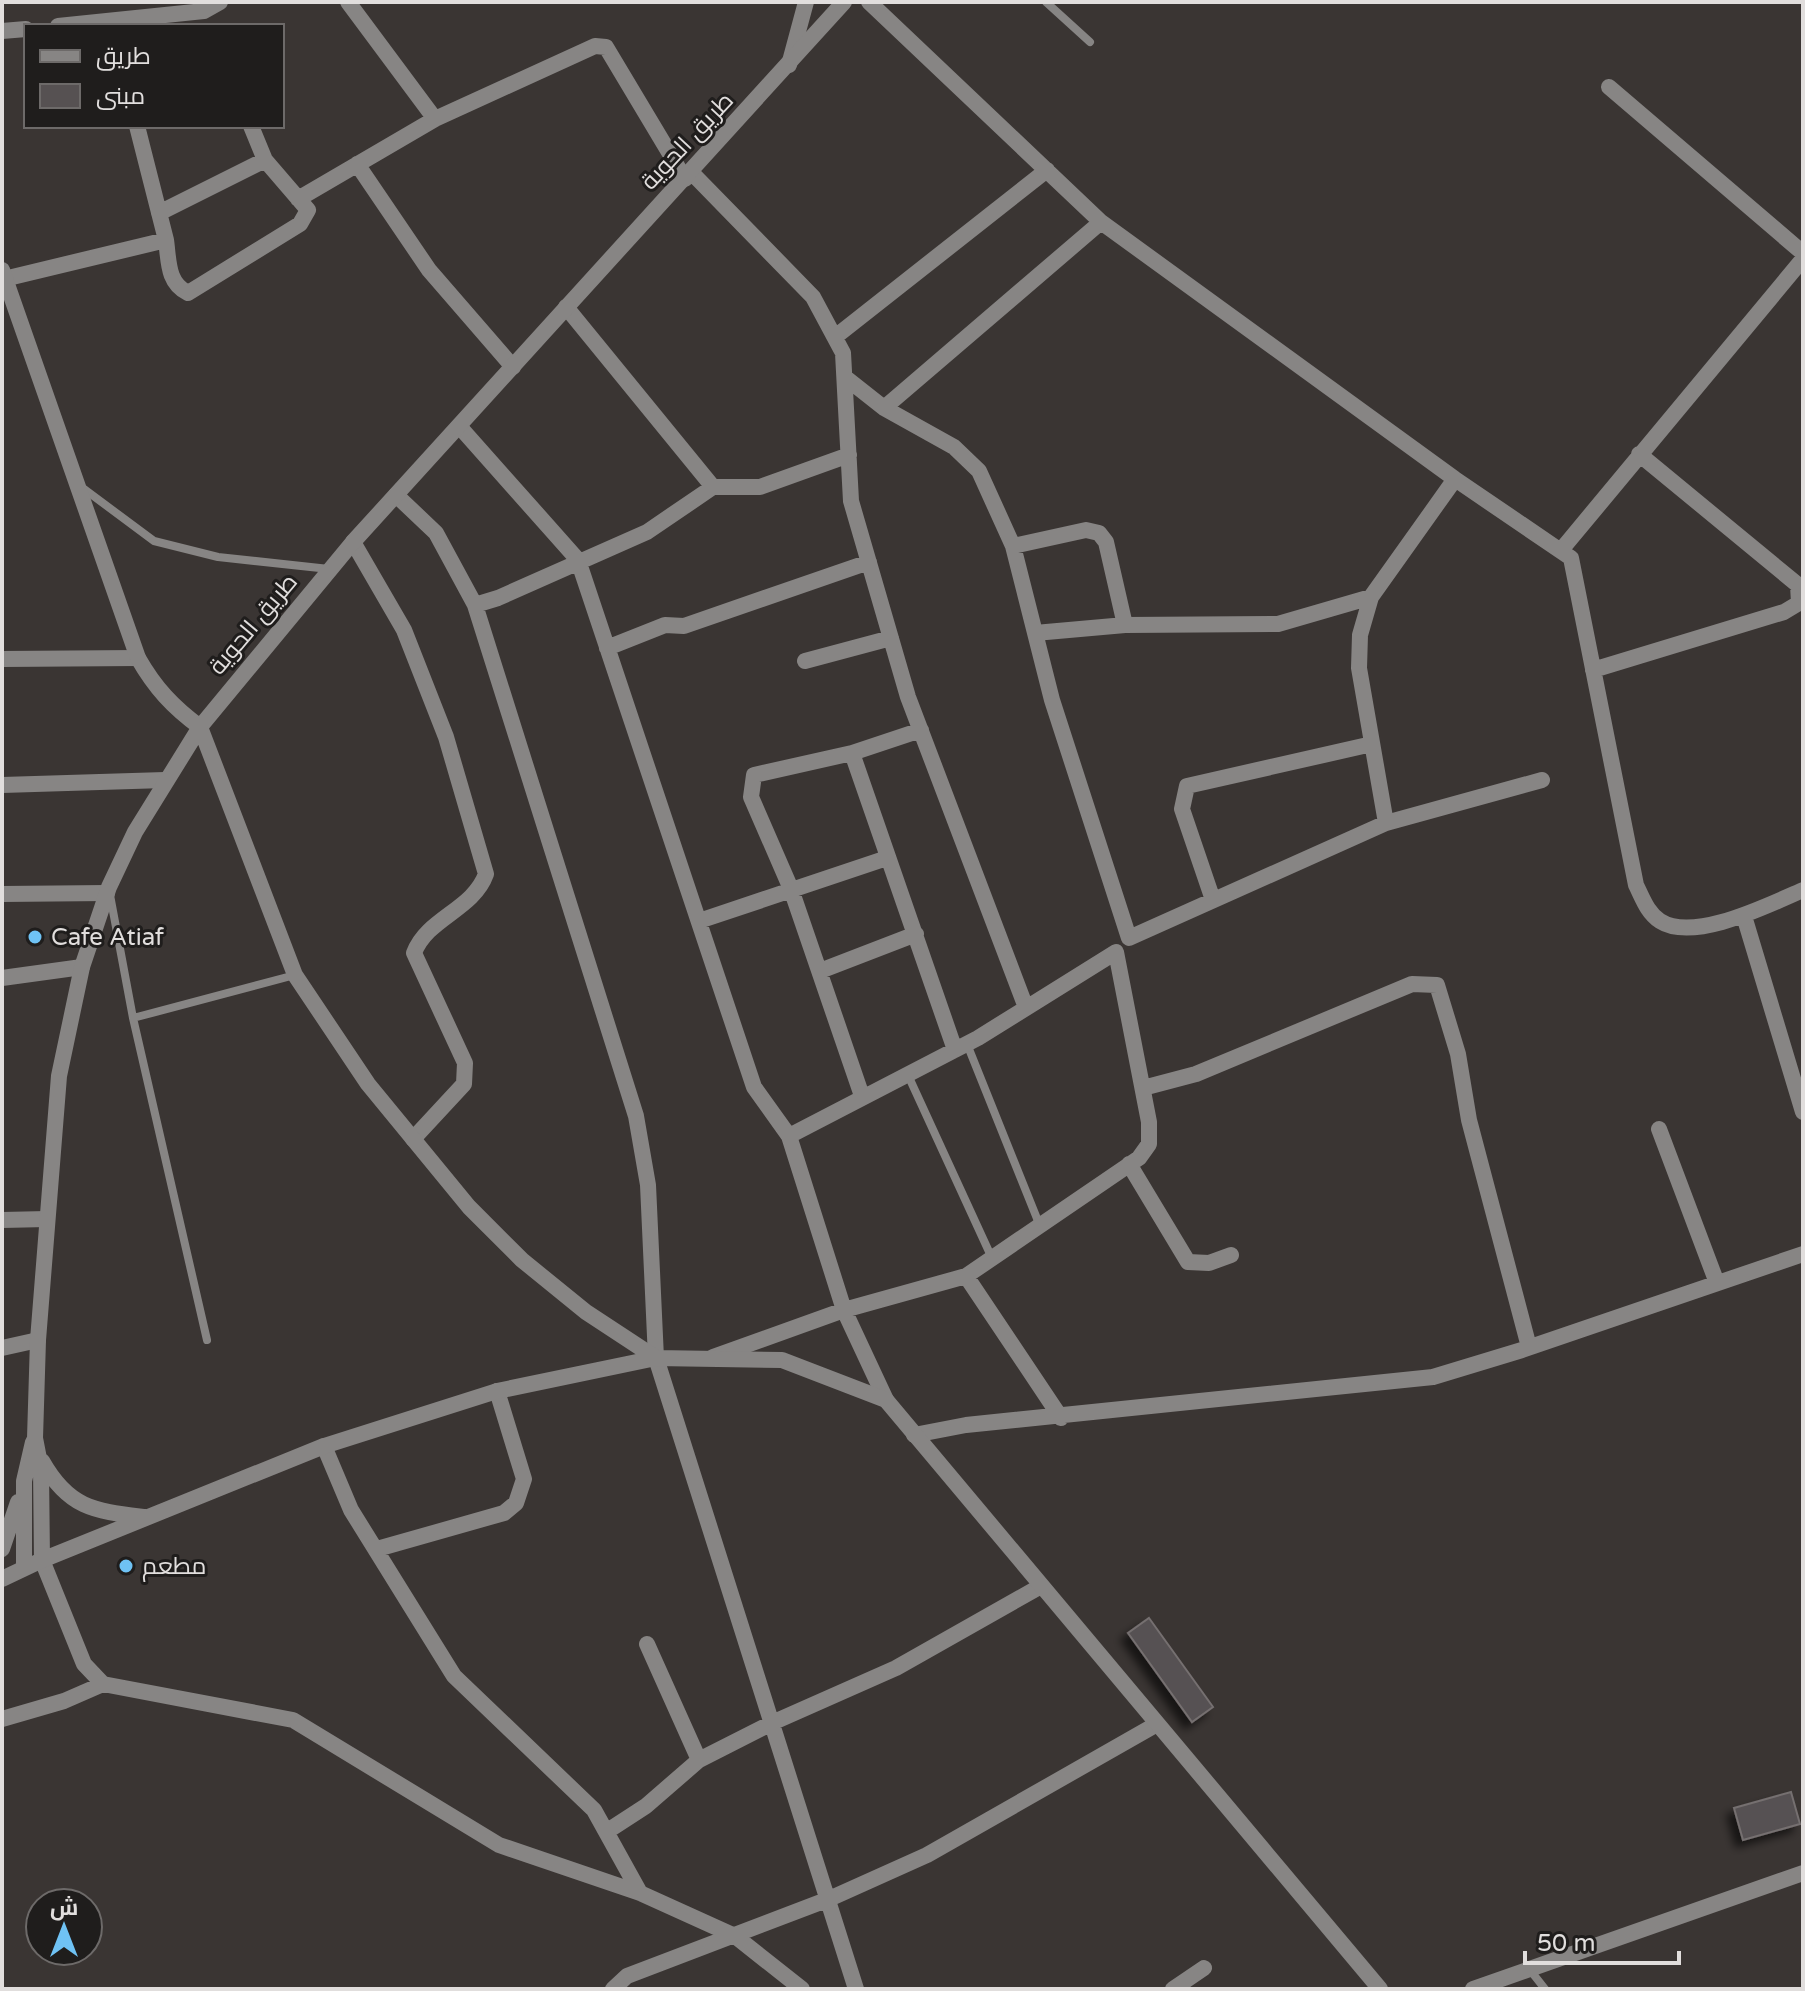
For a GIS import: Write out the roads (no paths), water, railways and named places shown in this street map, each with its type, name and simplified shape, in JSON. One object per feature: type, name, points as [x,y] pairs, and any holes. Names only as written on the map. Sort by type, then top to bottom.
[{"type":"street","points":[[110,24],[207,19],[220,2]]},
{"type":"street","points":[[348,2],[435,119]]},
{"type":"street","points":[[788,67],[806,2]]},
{"type":"street","name":"طريق الحوية","points":[[103,1684],[84,1664],[42,1560],[36,1446],[38,1340],[59,1076],[82,967],[108,890],[165,780],[200,727],[353,542],[844,2]]},
{"type":"street","points":[[869,2],[1101,222],[1455,479],[1571,558],[1636,885],[1648,910],[1662,922],[1695,927],[1744,916],[1803,890]]},
{"type":"street","points":[[2,31],[24,29]]},
{"type":"street","points":[[298,199],[435,119],[595,46],[606,47],[688,176],[813,297],[843,353],[851,501],[921,730],[1025,1005]]},
{"type":"street","points":[[1609,87],[1803,253]]},
{"type":"street","points":[[138,128],[166,240],[171,278],[177,288],[188,293],[300,224],[308,210],[265,160],[252,128]]},
{"type":"street","points":[[159,213],[265,160]]},
{"type":"street","points":[[357,164],[429,270],[513,367]]},
{"type":"street","points":[[835,337],[1047,170]]},
{"type":"street","points":[[884,408],[1101,222]]},
{"type":"street","points":[[166,240],[3,275],[138,658],[153,685],[174,707],[200,727],[295,975],[368,1084],[469,1207],[522,1260],[586,1312],[656,1358]]},
{"type":"street","points":[[1562,549],[1803,259]]},
{"type":"street","points":[[566,307],[713,487]]},
{"type":"street","points":[[846,378],[884,408],[954,447],[979,471],[1013,546],[1052,700],[1129,938]]},
{"type":"street","points":[[459,426],[578,560],[754,1087],[789,1136],[844,1310],[886,1400],[1380,1989]]},
{"type":"street","points":[[1593,670],[1784,612],[1799,603],[1798,585],[1639,454]]},
{"type":"street","points":[[475,605],[498,598],[647,532],[713,487],[760,487],[849,455]]},
{"type":"street","points":[[1386,823],[1359,668],[1360,635],[1371,597],[1455,479]]},
{"type":"street","points":[[396,495],[436,533],[475,605],[636,1116],[648,1185],[656,1358],[774,1722],[856,1989]]},
{"type":"street","points":[[1013,546],[1086,530],[1099,533],[1106,542],[1125,625]]},
{"type":"street","points":[[353,542],[404,630],[446,737],[486,874],[480,890],[419,938],[414,953],[465,1063],[464,1084],[413,1139]]},
{"type":"street","points":[[607,648],[665,625],[684,626],[869,562]]},
{"type":"street","points":[[1035,633],[1125,625],[1278,624],[1371,597]]},
{"type":"street","points":[[805,661],[891,638]]},
{"type":"street","points":[[2,659],[138,658]]},
{"type":"street","points":[[862,1096],[791,889],[751,797],[754,775],[852,753],[921,730]]},
{"type":"street","points":[[1213,900],[1182,809],[1187,786],[1372,744]]},
{"type":"street","points":[[852,753],[887,858],[961,1047]]},
{"type":"street","points":[[2,785],[165,780]]},
{"type":"street","points":[[789,1136],[906,1072],[961,1047],[1116,952],[1129,938],[1386,823],[1542,780]]},
{"type":"street","points":[[699,921],[887,858]]},
{"type":"street","points":[[2,894],[108,890]]},
{"type":"street","points":[[1744,916],[1803,1112]]},
{"type":"street","points":[[820,971],[916,934]]},
{"type":"street","points":[[713,1357],[844,1310],[966,1276],[1129,1164],[1149,1144],[1143,1088],[1116,952]]},
{"type":"street","points":[[2,978],[82,967]]},
{"type":"street","points":[[1143,1088],[1196,1074],[1412,984],[1437,985],[1458,1054],[1469,1120],[1529,1347]]},
{"type":"street","points":[[1659,1129],[1717,1283]]},
{"type":"street","points":[[1129,1164],[1188,1262],[1209,1263],[1231,1255]]},
{"type":"street","points":[[2,1220],[47,1219]]},
{"type":"street","points":[[914,1435],[966,1425],[1061,1418],[1433,1377],[1803,1254]]},
{"type":"street","points":[[966,1276],[1061,1418]]},
{"type":"street","points":[[2,1348],[38,1340]]},
{"type":"street","points":[[2,1579],[24,1567],[324,1446],[497,1391],[656,1358],[782,1360],[886,1400]]},
{"type":"street","points":[[377,1549],[504,1513],[516,1503],[524,1479],[497,1391]]},
{"type":"street","points":[[36,1446],[60,1488],[83,1506],[147,1518]]},
{"type":"street","name":"طريق الحوية","points":[[24,1567],[24,1481],[36,1446]]},
{"type":"street","points":[[324,1446],[351,1510],[454,1676],[594,1810],[640,1893]]},
{"type":"street","points":[[2,1549],[24,1481]]},
{"type":"street","points":[[606,1832],[646,1806],[699,1760],[774,1722],[896,1668],[1041,1586]]},
{"type":"street","points":[[647,1644],[699,1760]]},
{"type":"street","points":[[2,1719],[64,1701],[103,1684],[293,1720],[499,1845],[640,1893],[735,1936],[802,1989]]},
{"type":"street","points":[[613,1989],[627,1976],[829,1899],[927,1855],[1157,1724]]},
{"type":"street","points":[[1473,1989],[1803,1873]]},
{"type":"street","points":[[1173,1989],[1204,1968]]},
{"type":"lane","points":[[1046,2],[1090,42]]},
{"type":"lane","points":[[73,480],[154,541],[218,557],[330,570]]},
{"type":"lane","points":[[108,890],[133,1018],[207,1340]]},
{"type":"lane","points":[[133,1018],[295,975]]},
{"type":"lane","points":[[961,1047],[1040,1226]]},
{"type":"lane","points":[[906,1072],[991,1256]]},
{"type":"lane","points":[[1529,1969],[1545,1989]]},
{"type":"place","name":"Cafe Atiaf","points":[[35,937]]},
{"type":"place","name":"مطعم","points":[[126,1566]]}]
